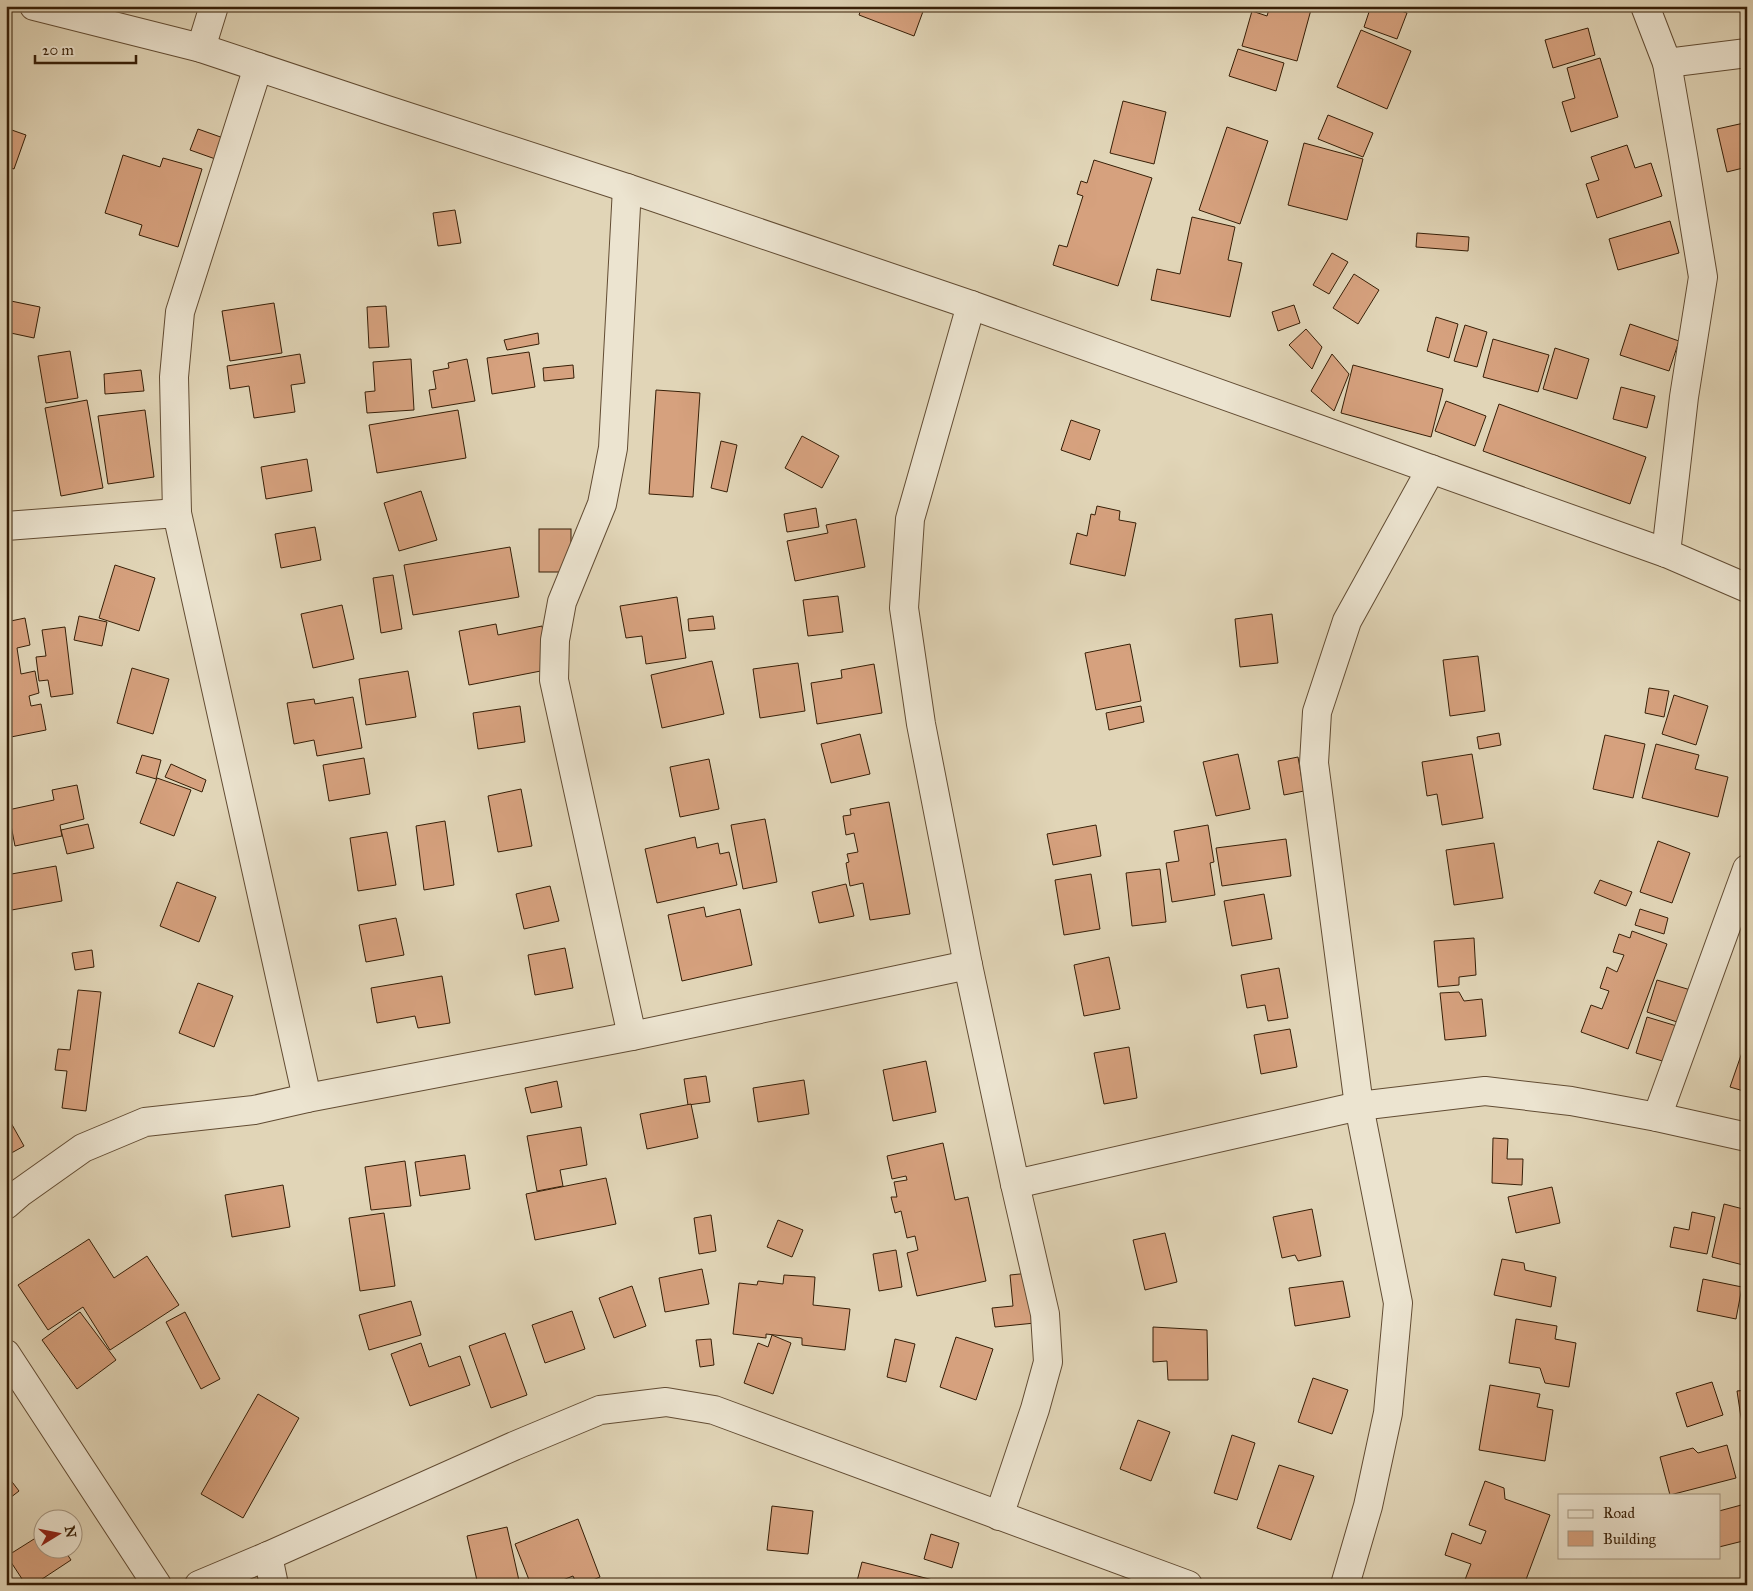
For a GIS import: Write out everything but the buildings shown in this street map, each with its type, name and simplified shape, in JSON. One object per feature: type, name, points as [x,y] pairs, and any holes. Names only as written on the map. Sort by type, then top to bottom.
[{"type":"street","points":[[34,6],[201,48],[627,188],[972,305],[1666,553],[1747,588]]},
{"type":"street","points":[[201,48],[214,6]]},
{"type":"street","points":[[1645,6],[1667,63],[1684,155],[1703,277],[1684,397],[1666,553]]},
{"type":"street","points":[[1667,63],[1747,53]]},
{"type":"street","points":[[258,67],[180,312],[174,377],[177,513],[307,1098]]},
{"type":"street","points":[[627,188],[613,448],[602,504],[562,602],[555,640],[554,680],[632,1036]]},
{"type":"street","points":[[972,305],[910,519],[904,608],[921,724],[968,965],[1045,1314],[1048,1362],[1035,1409],[1000,1516]]},
{"type":"street","points":[[1345,1585],[1368,1506],[1388,1412],[1398,1303],[1359,1106],[1314,763],[1316,712],[1347,621],[1431,469]]},
{"type":"street","points":[[6,526],[177,513]]},
{"type":"street","points":[[1657,1117],[1747,869]]},
{"type":"street","points":[[6,1205],[21,1192],[83,1148],[145,1122],[254,1110],[307,1098],[632,1036],[968,965]]},
{"type":"street","points":[[1015,1184],[1359,1106],[1485,1091],[1571,1101],[1657,1117],[1747,1137]]},
{"type":"street","points":[[6,1354],[157,1585]]},
{"type":"street","points":[[199,1585],[600,1410],[666,1402],[714,1410],[1188,1585]]},
{"type":"street","points":[[268,1556],[274,1585]]}]
